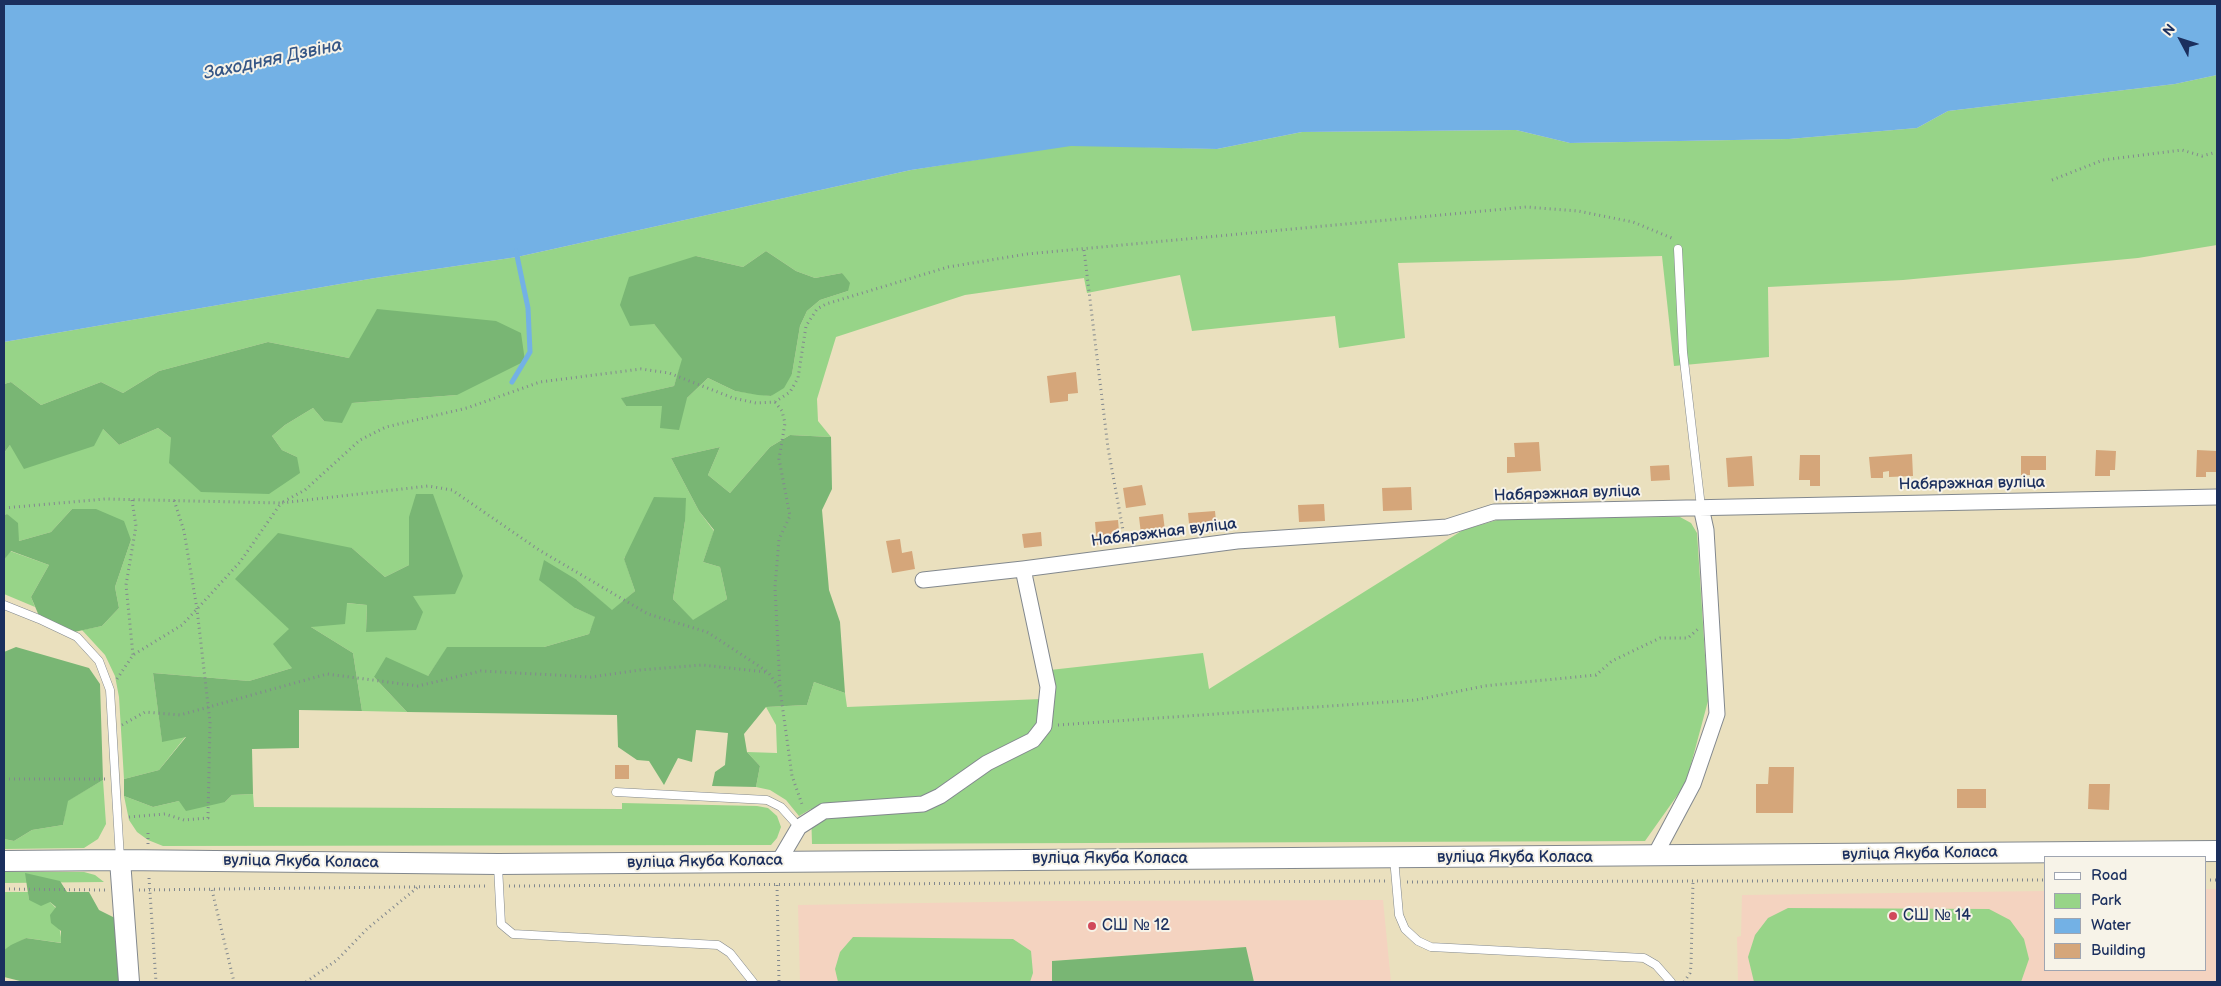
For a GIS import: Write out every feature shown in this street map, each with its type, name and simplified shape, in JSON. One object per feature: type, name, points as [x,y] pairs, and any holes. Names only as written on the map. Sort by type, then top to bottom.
[{"type":"street","name":"Набярэжная вуліца","points":[[923,580],[1236,541],[1447,527],[1494,512],[2217,497]]},
{"type":"street","points":[[1654,857],[1693,784],[1716,714],[1706,530],[1701,507]]},
{"type":"street","points":[[779,861],[804,824],[824,811],[923,804],[940,796],[987,763],[1033,740],[1044,726],[1048,688],[1023,569]]},
{"type":"street","name":"вуліца Якуба Коласа","points":[[4,861],[120,860],[498,864],[1654,857],[2217,851]]},
{"type":"street","points":[[120,860],[129,982]]},
{"type":"lane","points":[[1678,249],[1683,352],[1701,507]]},
{"type":"lane","points":[[4,605],[39,618],[77,637],[99,661],[110,690],[120,860]]},
{"type":"lane","points":[[616,792],[767,800],[781,807],[804,824]]},
{"type":"lane","points":[[1394,858],[1399,914],[1405,929],[1418,940],[1431,947],[1644,958],[1656,965],[1671,982]]},
{"type":"lane","points":[[498,864],[501,924],[513,934],[718,945],[730,952],[753,982]]},
{"type":"path","points":[[2052,180],[2103,160],[2182,150],[2202,156],[2217,152]]},
{"type":"path","points":[[110,690],[133,655],[182,625],[240,562],[281,503],[305,490],[360,440],[386,427],[467,408],[540,382],[641,369],[669,373],[733,398],[756,403],[774,402],[790,392],[798,378],[806,326],[811,316],[826,304],[948,267],[1027,254],[1526,208],[1578,211],[1633,222],[1677,239]]},
{"type":"path","points":[[1084,250],[1108,448],[1127,554]]},
{"type":"path","points":[[774,402],[782,411],[785,424],[779,459],[790,516],[779,539],[775,587],[780,689],[792,776],[804,824]]},
{"type":"path","points":[[4,508],[105,499],[281,503],[428,486],[452,490],[539,550],[648,614],[707,632],[768,672],[780,689]]},
{"type":"path","points":[[132,500],[136,526],[126,584],[133,655]]},
{"type":"path","points":[[118,818],[165,814],[184,820],[208,818],[210,722],[197,609],[184,531],[174,500]]},
{"type":"path","points":[[1044,726],[1416,700],[1484,686],[1596,675],[1612,661],[1660,638],[1688,638],[1711,618]]},
{"type":"path","points":[[113,730],[145,712],[180,715],[327,674],[418,686],[481,671],[591,677],[640,670],[702,665],[768,672]]},
{"type":"path","points":[[4,779],[116,779]]},
{"type":"path","points":[[4,889],[212,890],[498,886],[1362,880],[1395,882],[2044,880]]},
{"type":"path","points":[[1684,982],[1691,966],[1693,880]]},
{"type":"path","points":[[777,885],[779,982]]},
{"type":"path","points":[[306,982],[337,960],[367,929],[418,887]]},
{"type":"path","points":[[150,889],[156,982]]},
{"type":"path","points":[[212,890],[234,982]]},
{"type":"shaded area","name":"СШ № 14","points":[[2206,889],[2217,889],[2217,982],[1738,982],[1737,937],[1741,936],[1742,895],[2044,891],[2044,971],[2206,971]]},
{"type":"shaded area","name":"СШ № 12","points":[[1383,900],[1391,982],[1254,982],[1245,947],[1052,961],[1052,982],[800,982],[798,905],[1049,901]]},
{"type":"green space","points":[[2217,75],[2217,245],[2138,258],[1903,280],[1768,287],[1769,357],[1674,366],[1662,256],[1398,263],[1405,338],[1339,348],[1335,316],[1192,331],[1180,275],[1087,293],[1084,278],[965,295],[836,337],[817,399],[818,421],[831,437],[790,435],[770,447],[730,493],[708,475],[720,447],[671,458],[699,511],[714,531],[703,562],[720,567],[727,599],[693,621],[673,599],[685,521],[624,558],[635,591],[612,611],[577,580],[575,608],[596,617],[589,634],[544,647],[448,647],[428,676],[374,677],[407,712],[362,711],[353,653],[311,627],[346,603],[367,605],[366,631],[413,596],[409,517],[409,565],[385,577],[352,548],[289,629],[292,668],[249,681],[153,673],[162,741],[186,736],[159,770],[124,779],[119,697],[115,676],[105,655],[82,630],[102,626],[119,608],[115,587],[131,540],[72,509],[51,532],[19,541],[7,514],[4,515],[4,453],[10,445],[103,429],[119,445],[158,428],[171,438],[297,457],[282,450],[272,436],[285,425],[313,408],[324,421],[352,403],[457,395],[349,358],[268,342],[159,371],[123,393],[101,382],[41,405],[11,382],[4,384],[4,342],[375,278],[517,257],[911,170],[1071,145],[1217,149],[1302,132],[1516,130],[1570,143],[1789,139],[1917,128],[1948,111],[2175,84]],"holes":[[[766,251],[796,271],[815,278],[842,273],[848,291],[820,300],[807,311],[800,326],[792,374],[771,396],[735,391],[708,378],[687,398],[662,406],[626,406],[622,398],[674,386],[683,359],[654,324],[696,256],[743,267]]]},
{"type":"green space","points":[[766,251],[796,271],[815,278],[842,273],[850,283],[848,291],[820,300],[807,311],[800,326],[792,374],[784,388],[771,396],[758,395],[735,391],[708,378],[687,398],[679,430],[660,428],[662,406],[626,406],[621,398],[674,386],[682,359],[654,324],[630,326],[620,305],[629,277],[696,256],[743,267]]},
{"type":"green space","points":[[377,309],[496,321],[521,333],[525,361],[457,395],[352,403],[342,423],[324,421],[313,408],[285,425],[272,436],[282,450],[297,457],[300,473],[269,494],[201,492],[169,463],[171,438],[158,428],[119,445],[103,429],[94,446],[24,469],[10,445],[4,453],[4,384],[11,382],[41,405],[101,382],[123,393],[159,371],[268,342],[349,358]]},
{"type":"green space","points":[[790,435],[831,437],[832,489],[822,510],[829,590],[840,622],[845,693],[814,682],[807,705],[766,707],[744,734],[747,752],[760,766],[756,787],[712,786],[715,772],[725,765],[728,733],[696,730],[692,762],[678,758],[664,785],[649,761],[637,760],[618,747],[617,715],[407,712],[374,677],[386,657],[428,676],[447,647],[544,647],[589,634],[595,617],[575,608],[539,580],[544,560],[577,580],[612,610],[635,591],[624,559],[654,497],[686,498],[685,521],[673,599],[693,620],[727,599],[720,567],[703,562],[714,530],[699,511],[671,458],[720,447],[708,475],[730,493],[770,447]]},
{"type":"green space","points":[[416,494],[433,494],[463,576],[455,594],[413,596],[423,612],[416,630],[366,632],[367,605],[347,603],[345,624],[311,627],[353,653],[362,711],[299,710],[299,748],[252,749],[253,794],[232,795],[225,802],[186,811],[179,801],[153,807],[124,796],[124,779],[159,770],[186,737],[162,742],[153,673],[249,681],[292,668],[273,644],[289,629],[235,579],[278,533],[352,548],[385,577],[409,565],[409,517]]},
{"type":"green space","points":[[72,509],[96,509],[124,521],[131,540],[115,587],[119,608],[102,626],[65,634],[42,623],[31,597],[49,565],[11,551],[4,560],[4,515],[7,514],[18,523],[19,541],[51,532]]},
{"type":"green space","points":[[1680,517],[1691,523],[1697,533],[1708,701],[1686,783],[1645,841],[812,844],[811,809],[799,816],[786,800],[770,790],[756,787],[760,766],[747,752],[777,753],[776,725],[766,707],[807,705],[814,682],[845,693],[847,707],[1042,699],[1041,671],[1203,653],[1209,689],[1463,530],[1504,518]]},
{"type":"green space","points":[[10,551],[49,565],[31,597],[35,607],[4,594],[4,560]]},
{"type":"green space","points":[[16,647],[89,668],[100,684],[103,780],[68,801],[63,825],[32,830],[14,841],[4,839],[4,652]]},
{"type":"green space","points":[[103,780],[106,824],[98,839],[84,848],[4,849],[4,839],[14,841],[32,830],[63,825],[67,801]]},
{"type":"green space","points":[[253,794],[254,807],[622,809],[622,803],[757,806],[768,808],[777,816],[781,827],[777,838],[771,845],[163,846],[148,840],[137,832],[129,820],[124,796],[153,807],[179,801],[225,802],[232,795]]},
{"type":"green space","points":[[4,872],[84,872],[95,875],[104,882],[4,883]]},
{"type":"green space","points":[[25,873],[60,881],[67,892],[89,892],[99,910],[115,918],[120,982],[24,982],[4,977],[4,950],[11,945],[26,938],[61,943],[61,931],[51,923],[50,915],[56,907],[50,902],[41,906],[29,900]]},
{"type":"green space","points":[[4,892],[28,892],[29,900],[50,902],[56,908],[62,943],[26,938],[4,950]]},
{"type":"green space","name":"СШ № 14","points":[[1788,908],[1989,909],[2010,920],[2024,939],[2029,959],[2021,982],[1754,982],[1748,957],[1755,935],[1768,918]]},
{"type":"green space","points":[[853,937],[1013,939],[1031,951],[1033,973],[1030,982],[838,982],[835,969],[840,952]]},
{"type":"green space","points":[[1246,947],[1254,982],[1052,982],[1052,961]]},
{"type":"water","name":"Заходняя Дзвіна","points":[[4,4],[2217,4],[2217,75],[2175,84],[1948,111],[1917,128],[1789,139],[1570,143],[1516,130],[1302,132],[1217,149],[1071,146],[911,170],[517,257],[375,278],[4,342]]},
{"type":"building","points":[[1076,372],[1078,393],[1068,394],[1068,401],[1050,403],[1047,376]]},
{"type":"building","points":[[1539,442],[1541,471],[1507,473],[1507,457],[1515,457],[1514,443]]},
{"type":"building","points":[[2096,450],[2116,451],[2115,470],[2110,470],[2110,476],[2095,476]]},
{"type":"building","points":[[2197,450],[2217,451],[2217,472],[2206,472],[2206,477],[2196,477]]},
{"type":"building","points":[[1912,454],[1913,476],[1889,477],[1889,471],[1883,472],[1883,478],[1871,478],[1869,457]]},
{"type":"building","points":[[1800,455],[1820,455],[1820,486],[1810,486],[1810,480],[1799,480]]},
{"type":"building","points":[[1752,456],[1754,486],[1728,487],[1726,458]]},
{"type":"building","points":[[2021,456],[2046,456],[2046,470],[2030,470],[2030,475],[2021,475]]},
{"type":"building","points":[[1669,465],[1670,480],[1651,481],[1650,466]]},
{"type":"building","points":[[1142,485],[1146,505],[1126,508],[1123,488]]},
{"type":"building","points":[[1411,487],[1412,510],[1383,511],[1382,488]]},
{"type":"building","points":[[1324,504],[1325,521],[1299,522],[1298,505]]},
{"type":"building","points":[[1215,511],[1217,532],[1190,534],[1188,513]]},
{"type":"building","points":[[1163,514],[1165,531],[1141,534],[1139,517]]},
{"type":"building","points":[[1118,520],[1120,543],[1097,545],[1095,522]]},
{"type":"building","points":[[1041,532],[1042,546],[1024,548],[1022,534]]},
{"type":"building","points":[[900,539],[902,553],[912,551],[915,569],[892,573],[886,541]]},
{"type":"building","points":[[615,765],[629,765],[629,779],[615,779]]},
{"type":"building","points":[[1769,767],[1794,767],[1793,813],[1756,813],[1756,784],[1768,784]]},
{"type":"building","points":[[2089,784],[2110,784],[2109,810],[2088,809]]},
{"type":"building","points":[[1957,789],[1986,789],[1986,808],[1957,808]]},
{"type":"waterway","points":[[512,382],[530,352],[528,308],[516,251]]},
{"type":"place","name":"СШ № 14","points":[[1893,916]]},
{"type":"place","name":"СШ № 12","points":[[1092,926]]}]
